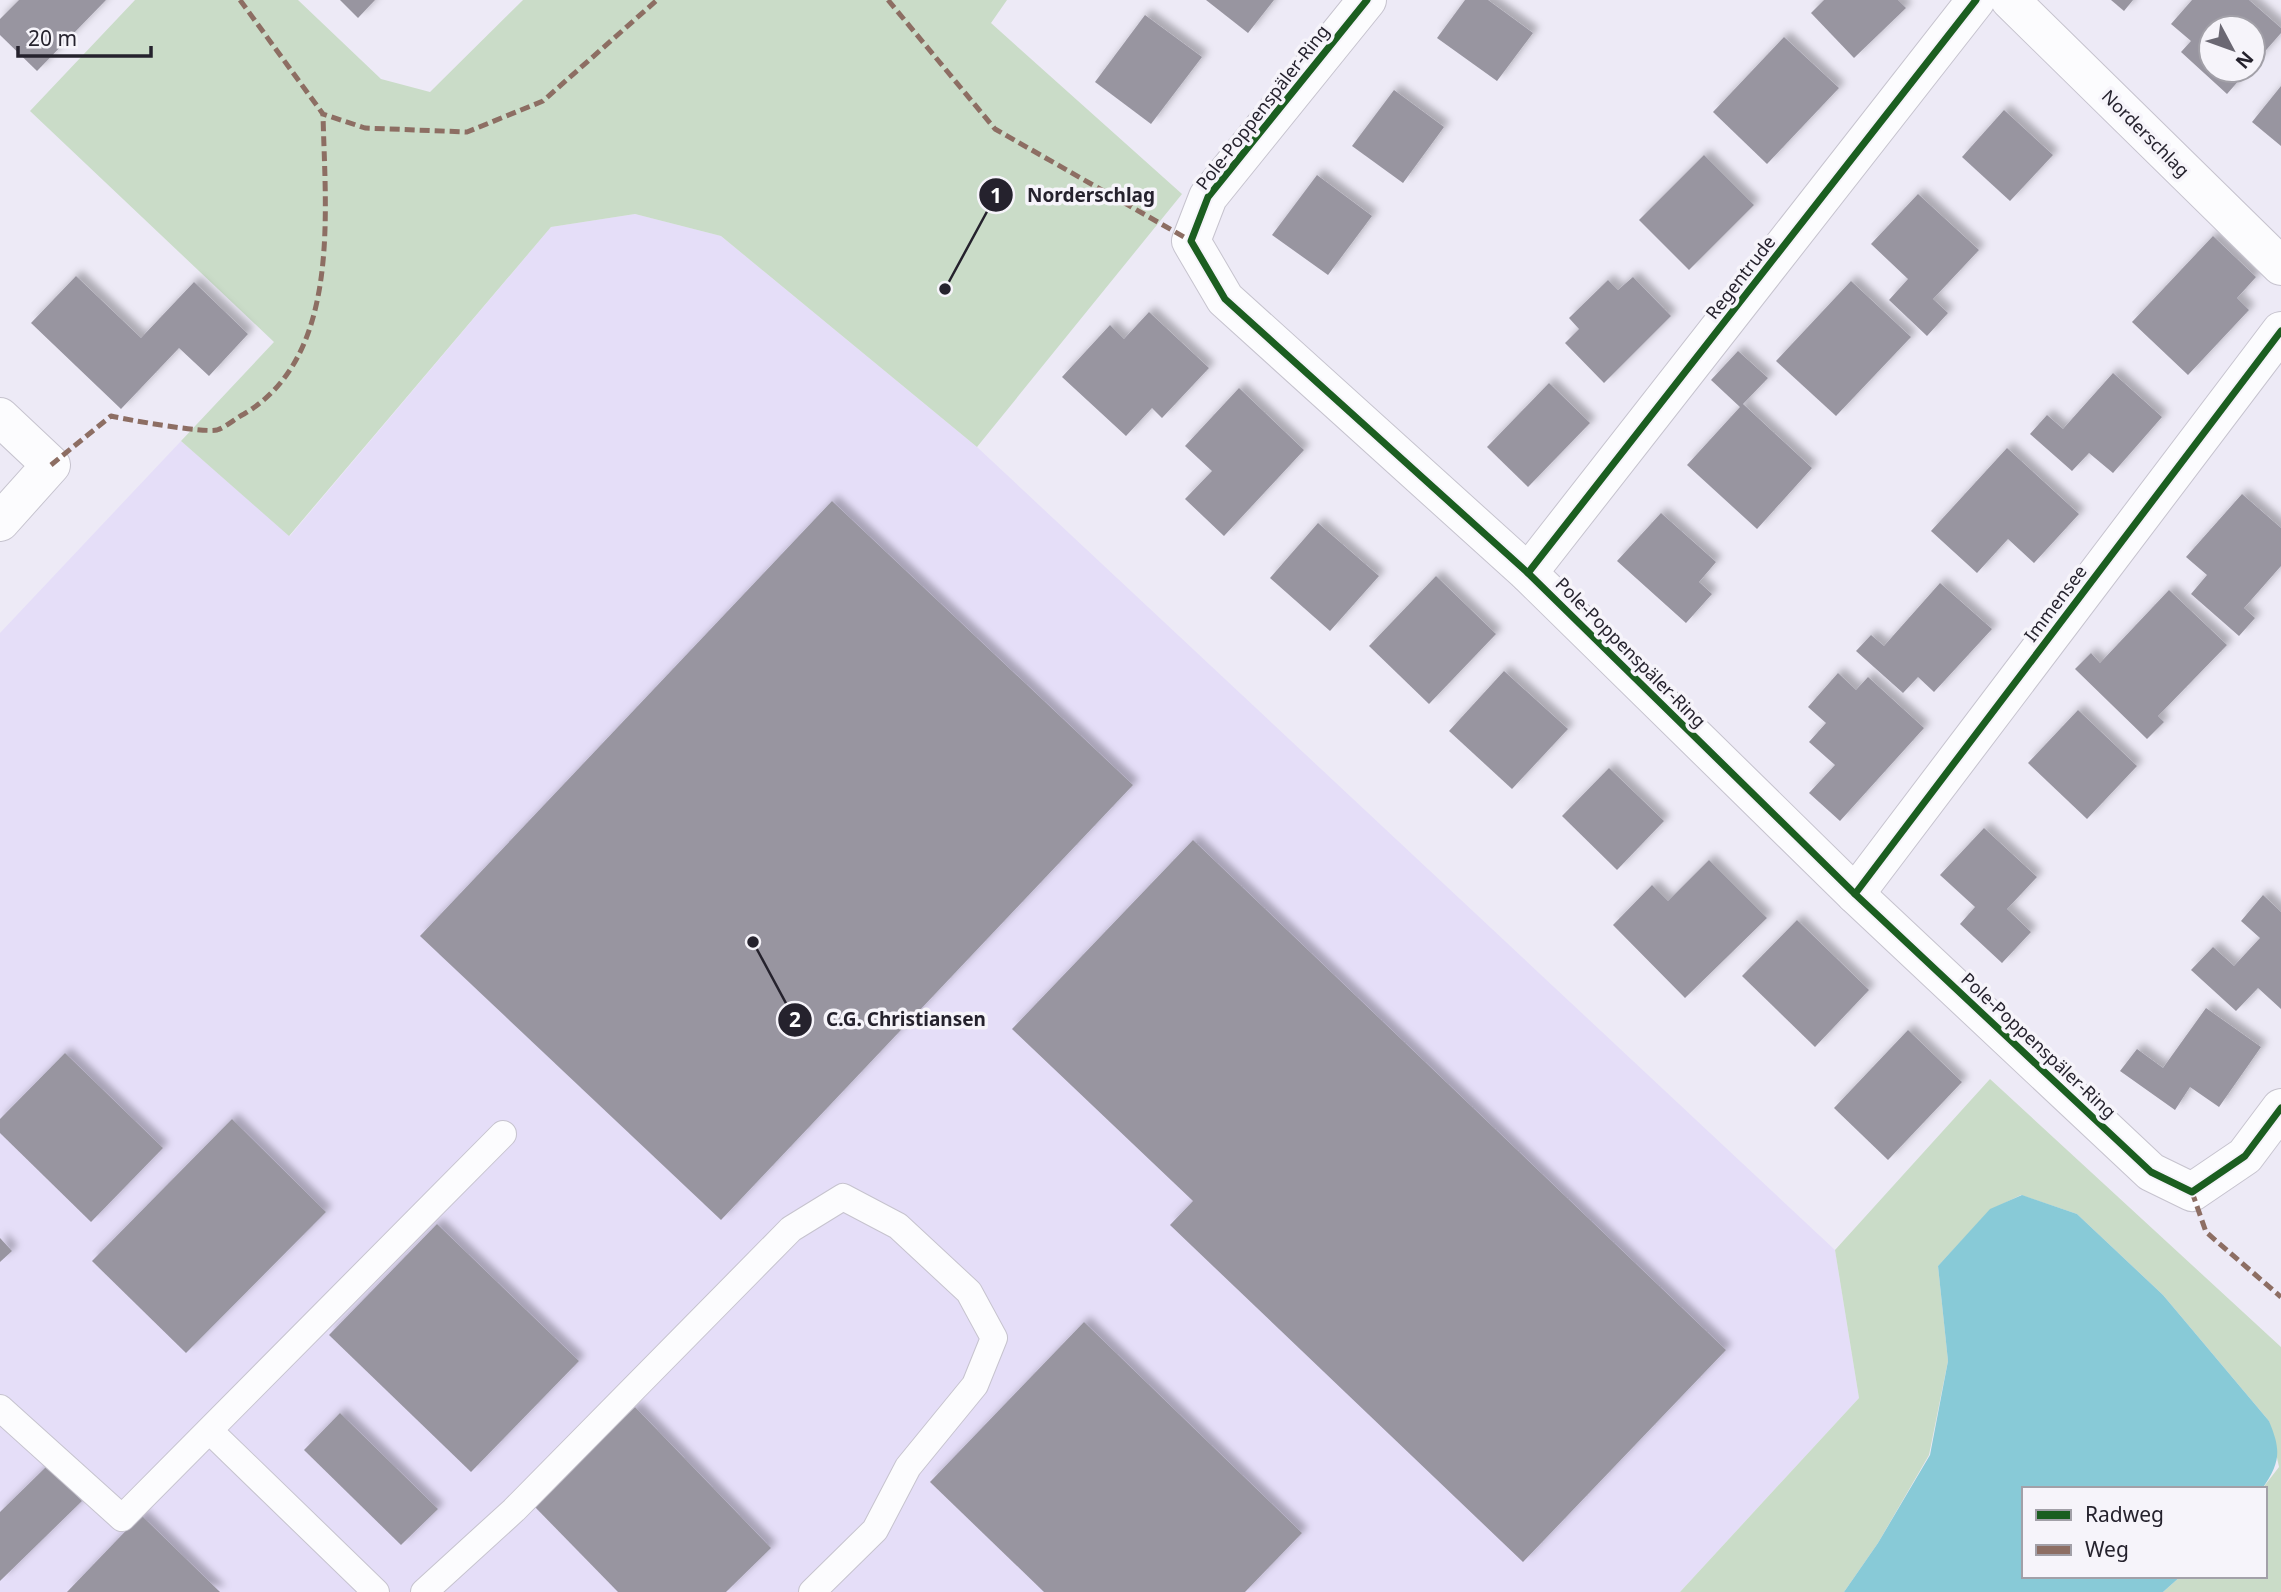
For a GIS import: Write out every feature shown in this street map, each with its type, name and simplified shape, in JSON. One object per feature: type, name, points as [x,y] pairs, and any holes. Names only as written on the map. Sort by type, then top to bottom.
[{"type":"street","name":"Pole-Poppenspäler-Ring","points":[[1367,0],[1208,197],[1191,241],[1225,299],[1528,573],[1855,894],[2151,1172],[2192,1192],[2245,1156],[2281,1108]]},
{"type":"street","name":"Regentrude","points":[[1528,573],[1976,0]]},
{"type":"street","name":"Norderschlag","points":[[2010,0],[2281,266]]},
{"type":"street","name":"Immensee","points":[[1855,894],[2281,331]]},
{"type":"street","points":[[0,417],[51,465],[0,522]]},
{"type":"lane","points":[[0,1408],[122,1518],[211,1432],[503,1133]]},
{"type":"lane","points":[[424,1592],[513,1510],[791,1229],[843,1197],[898,1226],[969,1292],[994,1338],[975,1385],[908,1467],[875,1530],[813,1592]]},
{"type":"lane","points":[[211,1432],[376,1592]]},
{"type":"shaded area","points":[[635,214],[721,236],[977,447],[1835,1250],[1859,1398],[1680,1592],[0,1592],[0,633],[181,441],[290,536],[551,227]]},
{"type":"green space","points":[[135,0],[298,0],[381,79],[430,92],[523,0],[1007,0],[991,23],[1182,194],[977,447],[721,236],[635,214],[551,227],[289,536],[181,441],[274,342],[30,111]]},
{"type":"green space","points":[[1990,1079],[2281,1347],[2281,1592],[2163,1592],[2179,1578],[2267,1578],[2267,1487],[2264,1487],[2279,1467],[2269,1421],[2163,1295],[2077,1214],[2021,1195],[1990,1210],[1938,1266],[1948,1361],[1929,1455],[1878,1543],[1844,1592],[1680,1592],[1859,1398],[1835,1250]]},
{"type":"water","points":[[2022,1195],[2077,1214],[2163,1295],[2269,1421],[2276,1440],[2277,1456],[2273,1471],[2263,1487],[2022,1487],[2022,1578],[2179,1578],[2163,1592],[1844,1592],[1878,1543],[1930,1455],[1948,1361],[1938,1266],[1990,1209]]},
{"type":"building","points":[[19,0],[106,0],[37,71],[0,35],[0,19]]},
{"type":"building","points":[[340,0],[375,0],[358,18]]},
{"type":"building","points":[[1206,0],[1274,0],[1248,33]]},
{"type":"building","points":[[1465,0],[1488,0],[1533,33],[1497,81],[1437,38]]},
{"type":"building","points":[[1824,0],[1898,0],[1906,8],[1854,58],[1811,13]]},
{"type":"building","points":[[2111,0],[2133,0],[2124,11]]},
{"type":"building","points":[[2192,0],[2249,0],[2265,14],[2197,14],[2197,67],[2181,52],[2191,41],[2171,24]]},
{"type":"building","points":[[1145,15],[1202,57],[1151,124],[1095,82]]},
{"type":"building","points":[[2267,16],[2281,28],[2281,33],[2267,49]]},
{"type":"building","points":[[1784,37],[1839,88],[1767,164],[1713,112]]},
{"type":"building","points":[[2216,84],[2236,84],[2227,94]]},
{"type":"building","points":[[2281,86],[2281,146],[2252,122]]},
{"type":"building","points":[[1394,90],[1444,127],[1403,183],[1352,146]]},
{"type":"building","points":[[2004,110],[2053,155],[2010,201],[1962,157]]},
{"type":"building","points":[[1704,155],[1754,205],[1689,270],[1639,220]]},
{"type":"building","points":[[1317,175],[1372,216],[1328,275],[1272,235]]},
{"type":"building","points":[[1918,194],[1979,250],[1933,299],[1948,313],[1927,336],[1889,300],[1908,279],[1871,244]]},
{"type":"building","points":[[2213,236],[2256,277],[2237,298],[2249,310],[2188,375],[2132,322]]},
{"type":"building","points":[[76,276],[141,338],[194,282],[248,334],[209,376],[179,348],[121,409],[31,323]]},
{"type":"building","points":[[1633,277],[1671,316],[1604,383],[1565,343],[1579,329],[1569,318],[1608,280],[1618,290]]},
{"type":"building","points":[[1851,281],[1911,337],[1836,416],[1776,361]]},
{"type":"building","points":[[1149,312],[1209,368],[1162,418],[1152,408],[1126,436],[1062,377],[1110,325],[1124,339]]},
{"type":"building","points":[[1738,351],[1768,378],[1743,404],[1812,468],[1757,529],[1687,465],[1740,407],[1711,380]]},
{"type":"building","points":[[2113,373],[2162,417],[2113,473],[2089,453],[2072,471],[2030,434],[2047,415],[2063,429]]},
{"type":"building","points":[[1549,383],[1590,423],[1528,487],[1487,447]]},
{"type":"building","points":[[1239,388],[1304,450],[1224,536],[1185,499],[1212,471],[1185,446]]},
{"type":"building","points":[[2007,448],[2079,514],[2034,563],[2008,539],[1977,573],[1931,531]]},
{"type":"building","points":[[2242,494],[2281,528],[2281,566],[2244,608],[2255,618],[2239,636],[2191,594],[2207,575],[2186,557]]},
{"type":"building","points":[[832,501],[1133,785],[721,1220],[420,936]]},
{"type":"building","points":[[1661,513],[1716,562],[1699,582],[1712,594],[1686,623],[1617,561]]},
{"type":"building","points":[[1318,523],[1379,576],[1330,631],[1270,578]]},
{"type":"building","points":[[1436,576],[1496,634],[1429,704],[1369,646]]},
{"type":"building","points":[[1940,583],[1992,629],[1934,692],[1918,677],[1903,693],[1856,651],[1871,635],[1884,646]]},
{"type":"building","points":[[2169,590],[2227,645],[2158,716],[2164,722],[2147,739],[2075,669],[2091,653],[2100,663]]},
{"type":"building","points":[[1504,671],[1568,729],[1512,789],[1449,731]]},
{"type":"building","points":[[1838,673],[1856,690],[1868,677],[1924,728],[1840,821],[1809,793],[1835,765],[1809,742],[1826,723],[1808,707]]},
{"type":"building","points":[[2078,710],[2137,766],[2087,819],[2028,763]]},
{"type":"building","points":[[1609,768],[1664,821],[1617,870],[1562,816]]},
{"type":"building","points":[[1984,828],[2037,877],[2007,909],[2031,932],[2002,963],[1960,924],[1975,907],[1940,875]]},
{"type":"building","points":[[1193,840],[1726,1350],[1523,1562],[1170,1225],[1193,1201],[1012,1029]]},
{"type":"building","points":[[1709,860],[1767,918],[1685,998],[1613,925],[1652,885],[1668,901]]},
{"type":"building","points":[[2263,895],[2281,912],[2281,1009],[2258,988],[2236,1011],[2191,970],[2213,947],[2234,966],[2260,938],[2241,921]]},
{"type":"building","points":[[1797,920],[1869,990],[1815,1047],[1742,976]]},
{"type":"building","points":[[2206,1008],[2261,1047],[2219,1107],[2190,1087],[2175,1110],[2120,1071],[2137,1049],[2163,1068]]},
{"type":"building","points":[[1908,1030],[1962,1082],[1888,1160],[1834,1108]]},
{"type":"building","points":[[65,1053],[163,1148],[91,1222],[0,1133],[0,1119]]},
{"type":"building","points":[[232,1119],[326,1212],[186,1353],[92,1261]]},
{"type":"building","points":[[437,1224],[579,1361],[471,1472],[329,1335]]},
{"type":"building","points":[[0,1238],[12,1251],[0,1262]]},
{"type":"building","points":[[1084,1322],[1302,1533],[1245,1592],[1044,1592],[930,1482]]},
{"type":"building","points":[[635,1407],[771,1548],[726,1592],[618,1592],[533,1505]]},
{"type":"building","points":[[340,1413],[438,1509],[401,1545],[304,1450]]},
{"type":"building","points":[[48,1465],[82,1501],[0,1581],[0,1512]]},
{"type":"building","points":[[141,1515],[220,1592],[67,1592]]},
{"type":"marked path","points":[[240,0],[323,114],[365,128],[467,132],[543,101],[657,0]]},
{"type":"marked path","points":[[888,0],[995,129],[1191,241]]},
{"type":"marked path","points":[[51,465],[111,416],[182,428],[217,430],[244,414],[276,388],[298,356],[313,319],[321,279],[325,236],[323,114]]},
{"type":"marked path","points":[[2192,1192],[2206,1232],[2281,1297]]},
{"type":"cycle path","points":[[1367,0],[1208,197],[1191,241],[1225,299],[1528,573],[1855,894],[2151,1172],[2192,1192],[2245,1156],[2281,1108]]},
{"type":"cycle path","points":[[1528,573],[1976,0]]},
{"type":"cycle path","points":[[1855,894],[2281,331]]},
{"type":"place","name":"Norderschlag","points":[[945,289]]},
{"type":"place","name":"C.G. Christiansen","points":[[753,942]]}]
